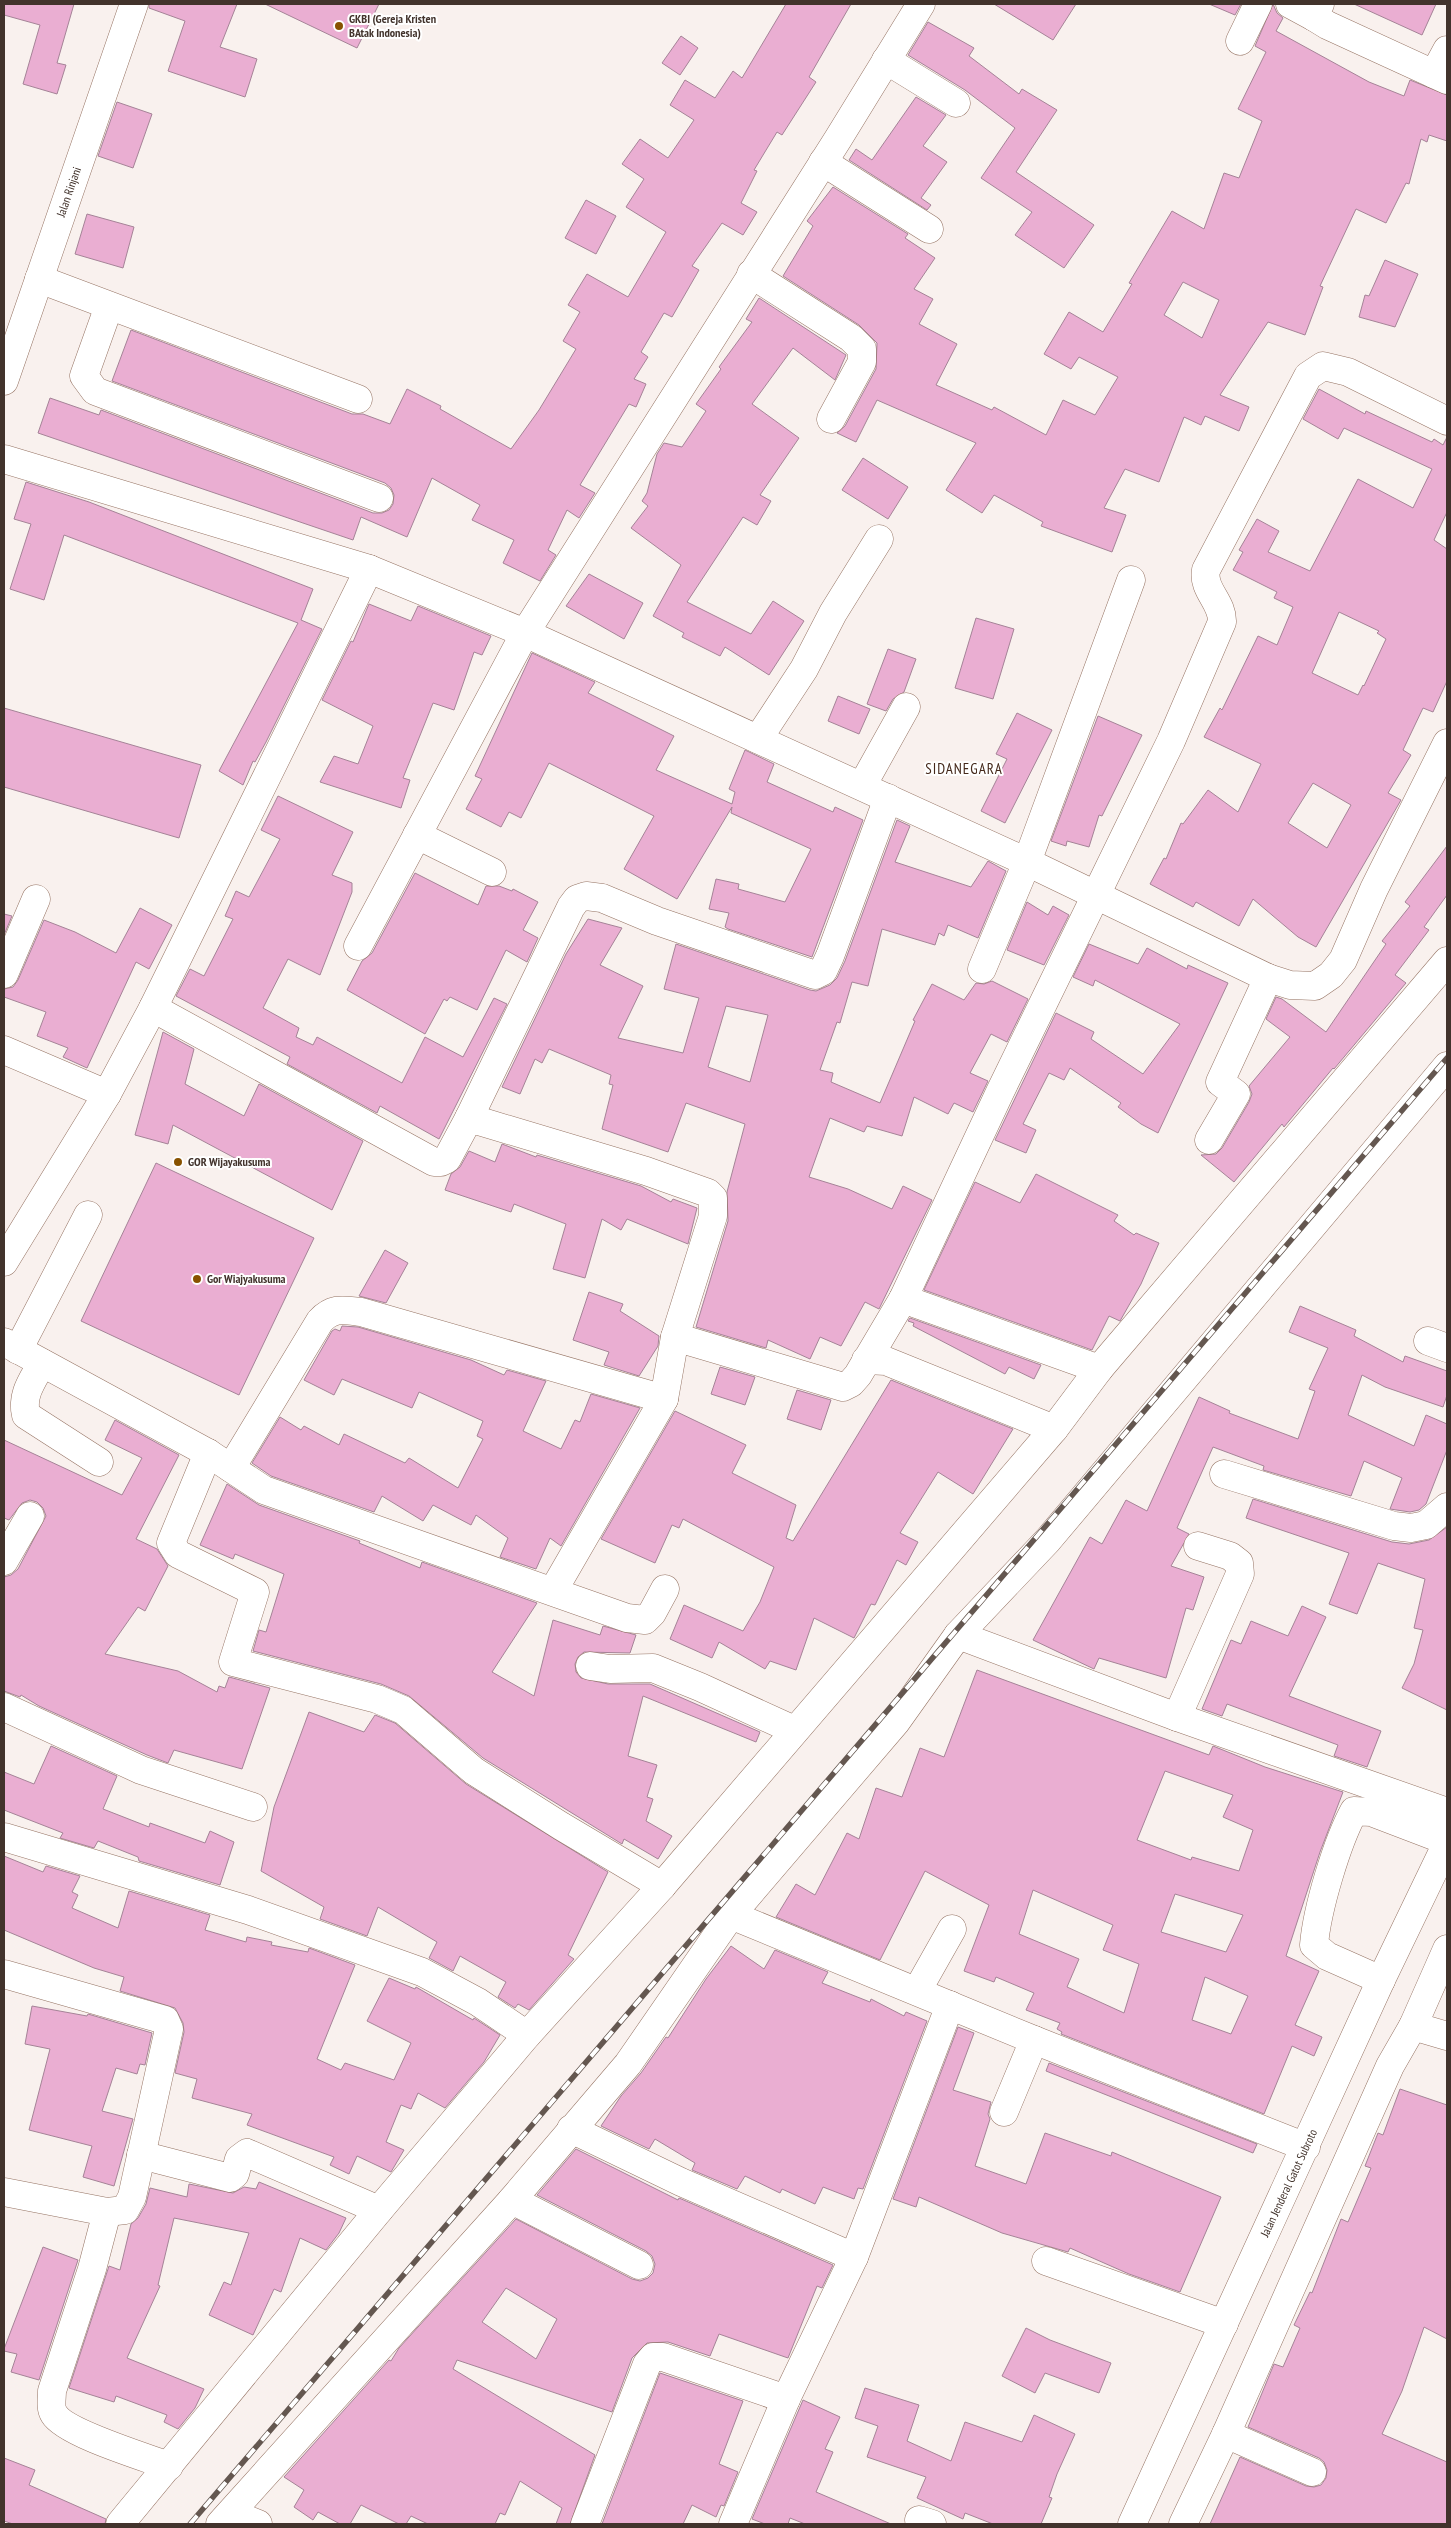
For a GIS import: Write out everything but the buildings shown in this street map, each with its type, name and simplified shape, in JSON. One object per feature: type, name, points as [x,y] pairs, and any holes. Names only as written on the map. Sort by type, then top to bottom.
[{"type":"street","name":"Jalan Rinjani","points":[[4,381],[134,4]]},
{"type":"street","points":[[358,946],[525,633],[921,4]]},
{"type":"street","points":[[1240,41],[1258,4]]},
{"type":"street","points":[[1290,4],[1317,10],[1344,34],[1441,77],[1447,50]]},
{"type":"street","points":[[886,60],[956,103]]},
{"type":"street","points":[[823,162],[929,229]]},
{"type":"street","points":[[751,274],[851,338],[862,349],[862,362],[831,419]]},
{"type":"street","points":[[39,279],[358,399]]},
{"type":"street","points":[[109,306],[84,376],[95,391],[379,498]]},
{"type":"street","points":[[676,1337],[843,1387],[851,1383],[858,1375],[904,1299],[1095,894],[1171,741],[1222,622],[1221,610],[1204,578],[1206,570],[1308,376],[1323,366],[1348,372],[1447,421]]},
{"type":"street","points":[[4,459],[369,569],[525,633],[758,738],[1027,862],[1268,978],[1290,985],[1315,986],[1331,975],[1343,960],[1374,889],[1447,743]]},
{"type":"street","points":[[758,738],[804,669],[833,612],[879,539]]},
{"type":"street","points":[[4,1262],[108,1094],[153,1008],[369,569]]},
{"type":"street","points":[[982,969],[1027,862],[1132,580]]},
{"type":"street","points":[[862,786],[906,707]]},
{"type":"street","points":[[153,1008],[434,1162],[441,1162],[448,1159],[571,906],[577,899],[586,896],[602,898],[656,921],[815,975],[823,972],[830,956],[888,798]]},
{"type":"street","points":[[417,835],[492,872]]},
{"type":"street","points":[[4,974],[36,899]]},
{"type":"street","points":[[120,2524],[379,2210],[527,2035],[662,1886],[1054,1429],[1099,1369],[1447,961]]},
{"type":"street","points":[[1209,1140],[1236,1094],[1220,1082],[1268,978]]},
{"type":"street","points":[[4,1050],[108,1094]]},
{"type":"street","points":[[226,2518],[512,2200],[628,2064],[732,1915],[896,1722],[958,1635],[1048,1540],[1447,1066]]},
{"type":"street","points":[[469,1118],[646,1171],[708,1193],[713,1198],[712,1216],[676,1337],[664,1400],[553,1591]]},
{"type":"street","points":[[88,1215],[11,1346],[208,1453],[264,1490],[627,1618],[646,1620],[665,1589]]},
{"type":"street","points":[[904,1299],[1099,1369]]},
{"type":"street","points":[[231,1468],[320,1321],[328,1312],[340,1310],[361,1312],[664,1400]]},
{"type":"street","points":[[866,1360],[886,1361],[1054,1429]]},
{"type":"street","points":[[42,1363],[24,1395],[26,1415],[99,1462]]},
{"type":"street","points":[[208,1453],[171,1543],[178,1554],[255,1592],[233,1662],[377,1699],[403,1710],[474,1771],[561,1826],[662,1886]]},
{"type":"street","points":[[1224,1474],[1394,1526],[1412,1528],[1426,1525],[1447,1507]]},
{"type":"street","points":[[4,1561],[30,1516]]},
{"type":"street","points":[[1177,1717],[1240,1574],[1239,1563],[1230,1556],[1198,1546]]},
{"type":"street","points":[[958,1635],[1177,1717],[1447,1812]]},
{"type":"street","points":[[590,1666],[610,1669],[653,1668],[700,1687],[794,1730]]},
{"type":"street","points":[[4,1707],[124,1763],[253,1807]]},
{"type":"street","points":[[1381,1980],[1327,1956],[1314,1944],[1315,1926],[1344,1828],[1354,1812],[1371,1812],[1447,1842]]},
{"type":"street","points":[[4,1837],[248,1910],[422,1972],[478,2002],[527,2035]]},
{"type":"street","name":"Jalan Jenderal Gatot Subroto","points":[[1132,2524],[1306,2148],[1381,1980],[1447,1842]]},
{"type":"street","points":[[732,1915],[1034,2040],[1306,2148]]},
{"type":"street","points":[[917,1991],[952,1929]]},
{"type":"street","points":[[1183,2524],[1226,2434],[1390,2066],[1413,2026],[1447,1949]]},
{"type":"street","points":[[4,1974],[165,2020],[169,2028],[130,2204],[125,2210],[107,2212],[4,2192]]},
{"type":"street","points":[[733,2524],[786,2399],[854,2257],[950,2005]]},
{"type":"street","points":[[1413,2026],[1447,2036]]},
{"type":"street","points":[[1004,2112],[1034,2040]]},
{"type":"street","points":[[571,2129],[681,2182],[854,2257]]},
{"type":"street","points":[[141,2154],[230,2178],[235,2174],[239,2159],[247,2153],[379,2210]]},
{"type":"street","points":[[512,2200],[639,2266]]},
{"type":"street","points":[[107,2212],[92,2269],[52,2391],[52,2412],[60,2422],[92,2438],[169,2466]]},
{"type":"street","points":[[1046,2261],[1224,2324]]},
{"type":"street","points":[[585,2524],[647,2364],[653,2357],[663,2357],[786,2399]]},
{"type":"street","points":[[1226,2434],[1312,2472]]},
{"type":"street","points":[[226,2518],[258,2524]]},
{"type":"railway","points":[[190,2524],[1447,1058]]},
{"type":"place","name":"GKBI (Gereja Kristen BAtak Indonesia)","points":[[339,26]]},
{"type":"place","name":"GOR Wijayakusuma","points":[[178,1162]]},
{"type":"place","name":"Gor Wiajyakusuma","points":[[197,1279]]},
{"type":"district","name":"SIDANEGARA","points":[[964,769]]}]
